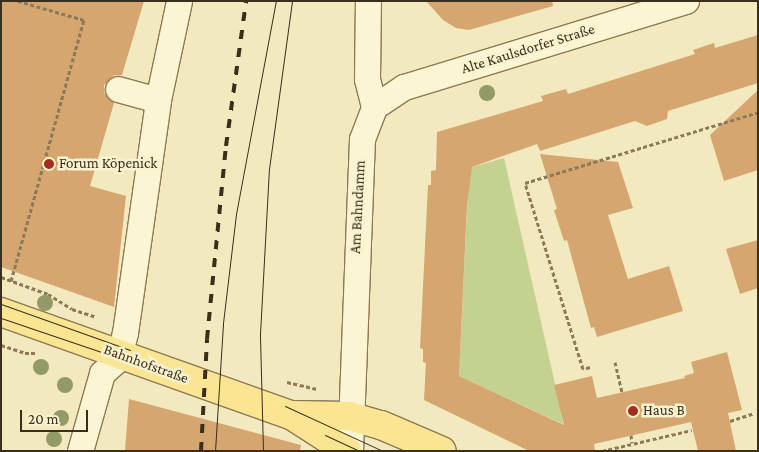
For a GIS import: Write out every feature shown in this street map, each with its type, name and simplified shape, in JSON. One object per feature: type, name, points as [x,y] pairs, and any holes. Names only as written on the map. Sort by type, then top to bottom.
[{"type":"main road","name":"Bahnhofstraße","points":[[1,312],[122,344],[291,415]]},
{"type":"main road","points":[[291,415],[349,416],[381,425],[442,451]]},
{"type":"main road","points":[[291,415],[349,451]]},
{"type":"street","points":[[80,451],[102,373],[122,344],[158,100],[179,1]]},
{"type":"street","points":[[368,1],[367,78],[374,107]]},
{"type":"street","name":"Alte Kaulsdorfer Straße","points":[[374,107],[404,87],[686,1]]},
{"type":"street","points":[[118,89],[158,100]]},
{"type":"street","name":"Am Bahndamm","points":[[349,451],[362,138],[374,107]]},
{"type":"path","points":[[10,281],[84,20],[18,1]]},
{"type":"path","points":[[590,367],[583,369],[525,184],[758,112]]},
{"type":"path","points":[[1,277],[48,294],[72,309],[88,313],[122,344]]},
{"type":"path","points":[[1,345],[25,354],[46,355]]},
{"type":"path","points":[[616,362],[622,392]]},
{"type":"path","points":[[730,421],[754,413]]},
{"type":"path","points":[[602,451],[692,430]]},
{"type":"path","points":[[631,435],[632,443]]},
{"type":"green space","points":[[504,158],[563,424],[459,376],[469,168]]},
{"type":"building","name":"Forum Köpenick","points":[[1,1],[144,1],[122,75],[114,75],[104,85],[104,93],[114,103],[90,186],[126,196],[114,307],[1,267]]},
{"type":"building","points":[[426,1],[552,1],[553,6],[469,30],[456,28],[443,20]]},
{"type":"building","points":[[758,35],[758,83],[668,111],[667,119],[647,126],[635,121],[540,151],[537,144],[472,167],[467,205],[459,376],[564,425],[554,385],[592,376],[597,398],[685,378],[684,376],[694,373],[691,362],[727,352],[742,410],[728,413],[736,451],[698,451],[691,422],[594,444],[595,451],[529,451],[424,400],[426,363],[423,362],[423,349],[420,348],[428,185],[431,185],[431,171],[436,170],[437,132],[543,101],[541,96],[566,89],[568,94],[695,54],[693,50],[714,43],[715,48]]},
{"type":"building","points":[[758,90],[758,170],[724,181],[710,135]]},
{"type":"building","points":[[540,154],[618,162],[633,208],[608,215],[628,279],[669,266],[683,311],[597,337],[594,327],[591,328],[567,240],[564,241],[554,210],[557,209]]},
{"type":"building","points":[[758,240],[758,288],[740,294],[726,249]]},
{"type":"building","points":[[129,399],[301,445],[300,451],[125,451]]},
{"type":"tram line","points":[[215,451],[223,323],[236,214],[276,1]]},
{"type":"tram line","points":[[263,451],[260,334],[269,169],[292,1]]},
{"type":"tram line","points":[[1,304],[130,350]]},
{"type":"tram line","points":[[1,318],[128,361]]},
{"type":"tram line","points":[[285,406],[383,451]]},
{"type":"tram line","points":[[325,435],[360,451]]},
{"type":"railway","points":[[201,451],[207,339],[226,146],[246,1]]},
{"type":"place","name":"Forum Köpenick","points":[[49,164]]},
{"type":"place","name":"Haus B","points":[[633,411]]}]
